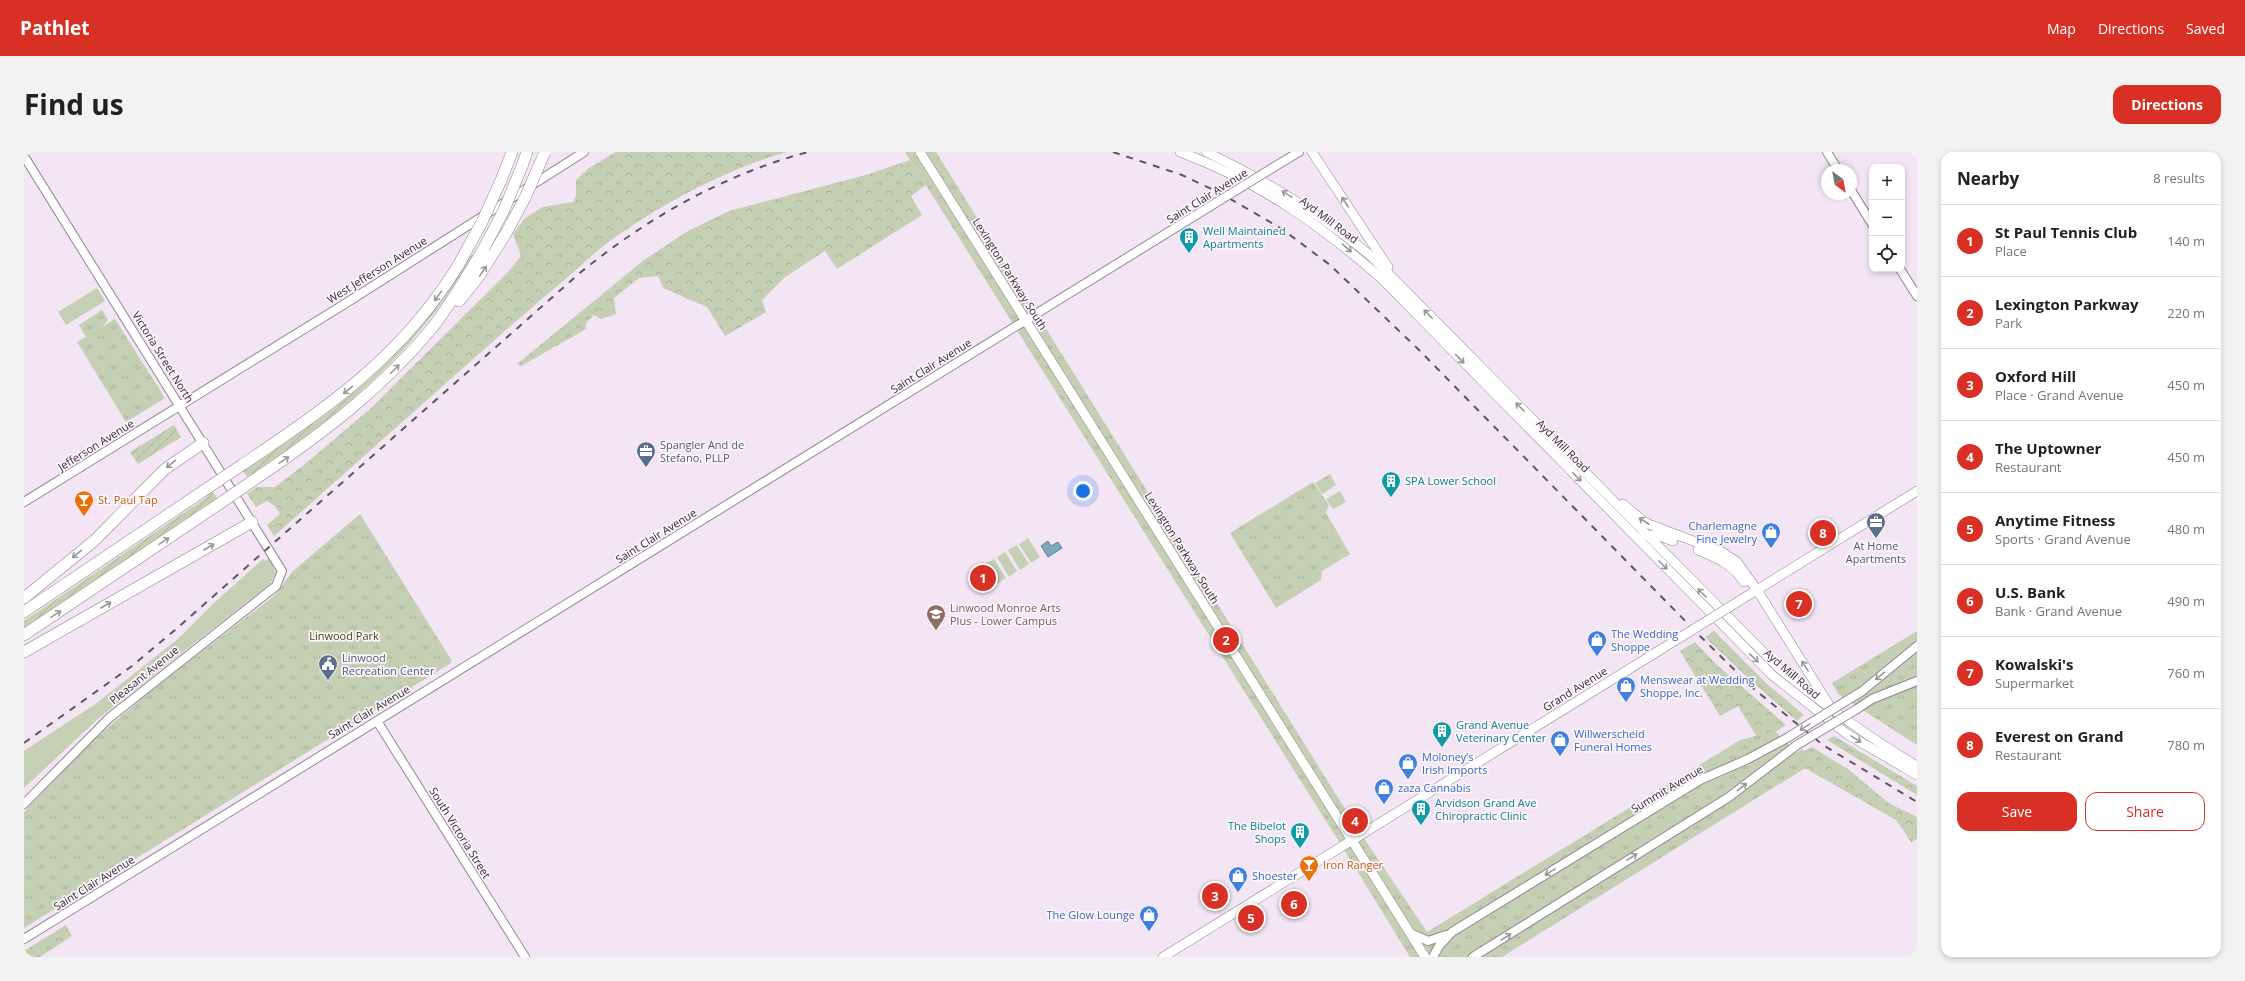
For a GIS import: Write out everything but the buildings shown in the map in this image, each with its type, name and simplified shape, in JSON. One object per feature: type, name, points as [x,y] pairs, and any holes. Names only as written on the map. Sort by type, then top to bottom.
[{"type":"highway","points":[[502,178],[508,152]]},
{"type":"highway","points":[[24,612],[322,410],[373,369],[421,318],[459,264],[482,222],[512,152]]},
{"type":"highway","points":[[420,342],[453,300],[484,248],[504,210],[527,152]]},
{"type":"highway","points":[[24,635],[309,443],[351,410],[382,382],[450,313],[479,276],[505,235],[525,198],[545,152]]},
{"type":"highway","points":[[24,598],[95,540],[165,470],[204,443]]},
{"type":"highway","points":[[24,652],[252,522]]},
{"type":"main road","name":"Lexington Parkway South","points":[[920,152],[1425,957]]},
{"type":"main road","name":"Ayd Mill Road","points":[[1180,152],[1198,154],[1281,200],[1342,244],[1381,278],[1640,536],[1779,668],[1833,711],[1872,739],[1917,766]]},
{"type":"main road","name":"Ayd Mill Road","points":[[1206,152],[1286,194],[1342,233],[1397,282],[1597,485],[1640,536],[1772,675],[1847,734],[1917,775]]},
{"type":"main road","points":[[1312,152],[1397,282]]},
{"type":"main road","points":[[1597,485],[1646,523],[1730,557],[1742,568],[1755,592],[1833,711]]},
{"type":"main road","name":"Grand Avenue","points":[[1163,957],[1917,491]]},
{"type":"main road","points":[[1640,536],[1657,535],[1720,559],[1732,566],[1755,592]]},
{"type":"street","name":"West Jefferson Avenue","points":[[180,406],[584,152]]},
{"type":"street","name":"Saint Clair Avenue","points":[[24,939],[1299,152]]},
{"type":"street","points":[[1827,152],[1834,164]]},
{"type":"street","name":"Victoria Street North","points":[[24,156],[282,570]]},
{"type":"street","points":[[1857,200],[1869,219]]},
{"type":"street","points":[[1902,272],[1917,296]]},
{"type":"street","name":"Jefferson Avenue","points":[[24,502],[180,406]]},
{"type":"street","name":"Pleasant Avenue","points":[[24,804],[109,718],[276,586],[282,570]]},
{"type":"street","name":"Summit Avenue","points":[[1433,957],[1439,946],[1452,932],[1700,780],[1748,759],[1787,738],[1861,692],[1917,646]]},
{"type":"street","points":[[1472,957],[1729,797],[1797,745],[1872,699],[1917,681]]},
{"type":"street","name":"South Victoria Street","points":[[377,720],[525,957]]},
{"type":"street","points":[[1410,933],[1428,941],[1437,940],[1452,932]]},
{"type":"green space","points":[[616,152],[787,152],[741,168],[697,188],[655,211],[608,242],[495,339],[274,536],[267,525],[280,514],[276,507],[267,501],[256,507],[247,494],[257,487],[275,487],[304,465],[371,408],[509,271],[521,256],[513,234],[524,219],[542,207],[573,202],[576,196],[576,180],[589,168]]},
{"type":"green space","points":[[905,152],[936,152],[1355,825],[1427,932],[1740,740],[1775,731],[1800,756],[1805,768],[1502,957],[1410,957]]},
{"type":"green space","points":[[910,160],[926,185],[911,196],[922,215],[837,269],[825,251],[785,277],[762,300],[766,312],[725,336],[707,307],[663,288],[658,276],[639,278],[614,298],[616,314],[601,319],[594,315],[586,323],[586,329],[521,366],[517,364],[644,260],[688,231],[729,211],[866,175]]},
{"type":"green space","points":[[474,254],[451,290],[426,323],[401,352],[374,379],[315,429],[247,477],[243,470],[328,412],[372,377],[418,329],[445,294],[469,257]]},
{"type":"green space","points":[[97,288],[105,301],[66,325],[58,312]]},
{"type":"green space","points":[[102,310],[108,320],[102,327],[115,319],[165,398],[126,422],[77,342],[86,337],[79,325]]},
{"type":"green space","points":[[174,425],[181,437],[138,464],[130,452]]},
{"type":"green space","points":[[1330,474],[1336,485],[1322,494],[1315,483]]},
{"type":"green space","points":[[1313,482],[1329,505],[1326,513],[1350,554],[1322,571],[1321,580],[1276,608],[1230,533]]},
{"type":"green space","points":[[212,491],[217,498],[24,628],[24,621],[207,497],[206,495]]},
{"type":"green space","points":[[1340,491],[1346,502],[1333,509],[1326,499]]},
{"type":"green space","name":"Linwood Park","points":[[360,514],[452,661],[451,663],[24,928],[24,812],[94,739],[152,690],[274,596],[293,571]]},
{"type":"green space","points":[[1028,538],[1040,557],[1031,563],[1019,544]]},
{"type":"green space","points":[[1017,545],[1029,564],[1020,570],[1008,550]]},
{"type":"green space","points":[[1005,552],[1017,571],[1009,577],[997,557]]},
{"type":"green space","points":[[269,558],[276,573],[270,584],[100,717],[24,788],[24,751],[97,703],[179,638],[213,604],[263,559],[265,561]]},
{"type":"green space","points":[[994,559],[1006,578],[997,584],[985,564]]},
{"type":"green space","points":[[1714,631],[1766,683],[1804,715],[1797,721],[1749,679],[1705,637]]},
{"type":"green space","points":[[1917,631],[1917,745],[1838,694],[1832,683]]},
{"type":"green space","points":[[1695,642],[1718,666],[1786,725],[1760,742],[1738,706],[1720,716],[1680,651]]},
{"type":"green space","points":[[1834,736],[1917,786],[1917,795],[1827,740]]},
{"type":"green space","points":[[1812,747],[1849,770],[1890,804],[1917,817],[1917,839],[1911,842],[1896,820],[1805,768],[1778,785],[1789,758],[1802,749],[1805,751]]},
{"type":"green space","points":[[66,925],[72,936],[40,957],[24,957],[24,951]]},
{"type":"water","points":[[1048,541],[1051,546],[1058,542],[1062,548],[1048,557],[1041,546]]},
{"type":"railway","points":[[24,743],[132,666],[175,630],[581,272],[607,252],[633,233],[688,200],[746,173],[808,152]]},
{"type":"railway","points":[[1113,152],[1182,175],[1220,193],[1282,229],[1330,265],[1418,349],[1754,689],[1823,745],[1917,802]]},
{"type":"place","name":"Well Maintained Apartments","points":[[1189,254]]},
{"type":"place","name":"Spangler And de Stefano, PLLP","points":[[646,468]]},
{"type":"place","name":"SPA Lower School","points":[[1391,498]]},
{"type":"place","name":"St. Paul Tap","points":[[84,517]]},
{"type":"place","name":"Everest on Grand","points":[[1823,533]]},
{"type":"place","name":"At Home Apartments","points":[[1876,539]]},
{"type":"place","name":"Charlemagne Fine Jewelry","points":[[1771,549]]},
{"type":"place","name":"St Paul Tennis Club","points":[[983,578]]},
{"type":"place","name":"Kowalski's","points":[[1799,604]]},
{"type":"place","name":"Linwood Monroe Arts Plus - Lower Campus","points":[[936,631]]},
{"type":"place","name":"Lexington Parkway","points":[[1226,640]]},
{"type":"place","name":"The Wedding Shoppe","points":[[1597,657]]},
{"type":"place","name":"Linwood Recreation Center","points":[[328,681]]},
{"type":"place","name":"Menswear at Wedding Shoppe, Inc.","points":[[1626,703]]},
{"type":"place","name":"Grand Avenue Veterinary Center","points":[[1442,748]]},
{"type":"place","name":"Willwerscheid Funeral Homes","points":[[1560,757]]},
{"type":"place","name":"Moloney’s Irish Imports","points":[[1408,780]]},
{"type":"place","name":"zaza Cannabis","points":[[1384,805]]},
{"type":"place","name":"The Uptowner","points":[[1355,821]]},
{"type":"place","name":"Arvidson Grand Ave Chiropractic Clinic","points":[[1421,826]]},
{"type":"place","name":"The Bibelot Shops","points":[[1300,849]]},
{"type":"place","name":"Iron Ranger","points":[[1309,882]]},
{"type":"place","name":"Shoester","points":[[1238,893]]},
{"type":"place","name":"Oxford Hill","points":[[1215,896]]},
{"type":"place","name":"U.S. Bank","points":[[1294,904]]},
{"type":"place","name":"Anytime Fitness","points":[[1251,918]]},
{"type":"place","name":"The Glow Lounge","points":[[1149,932]]}]
